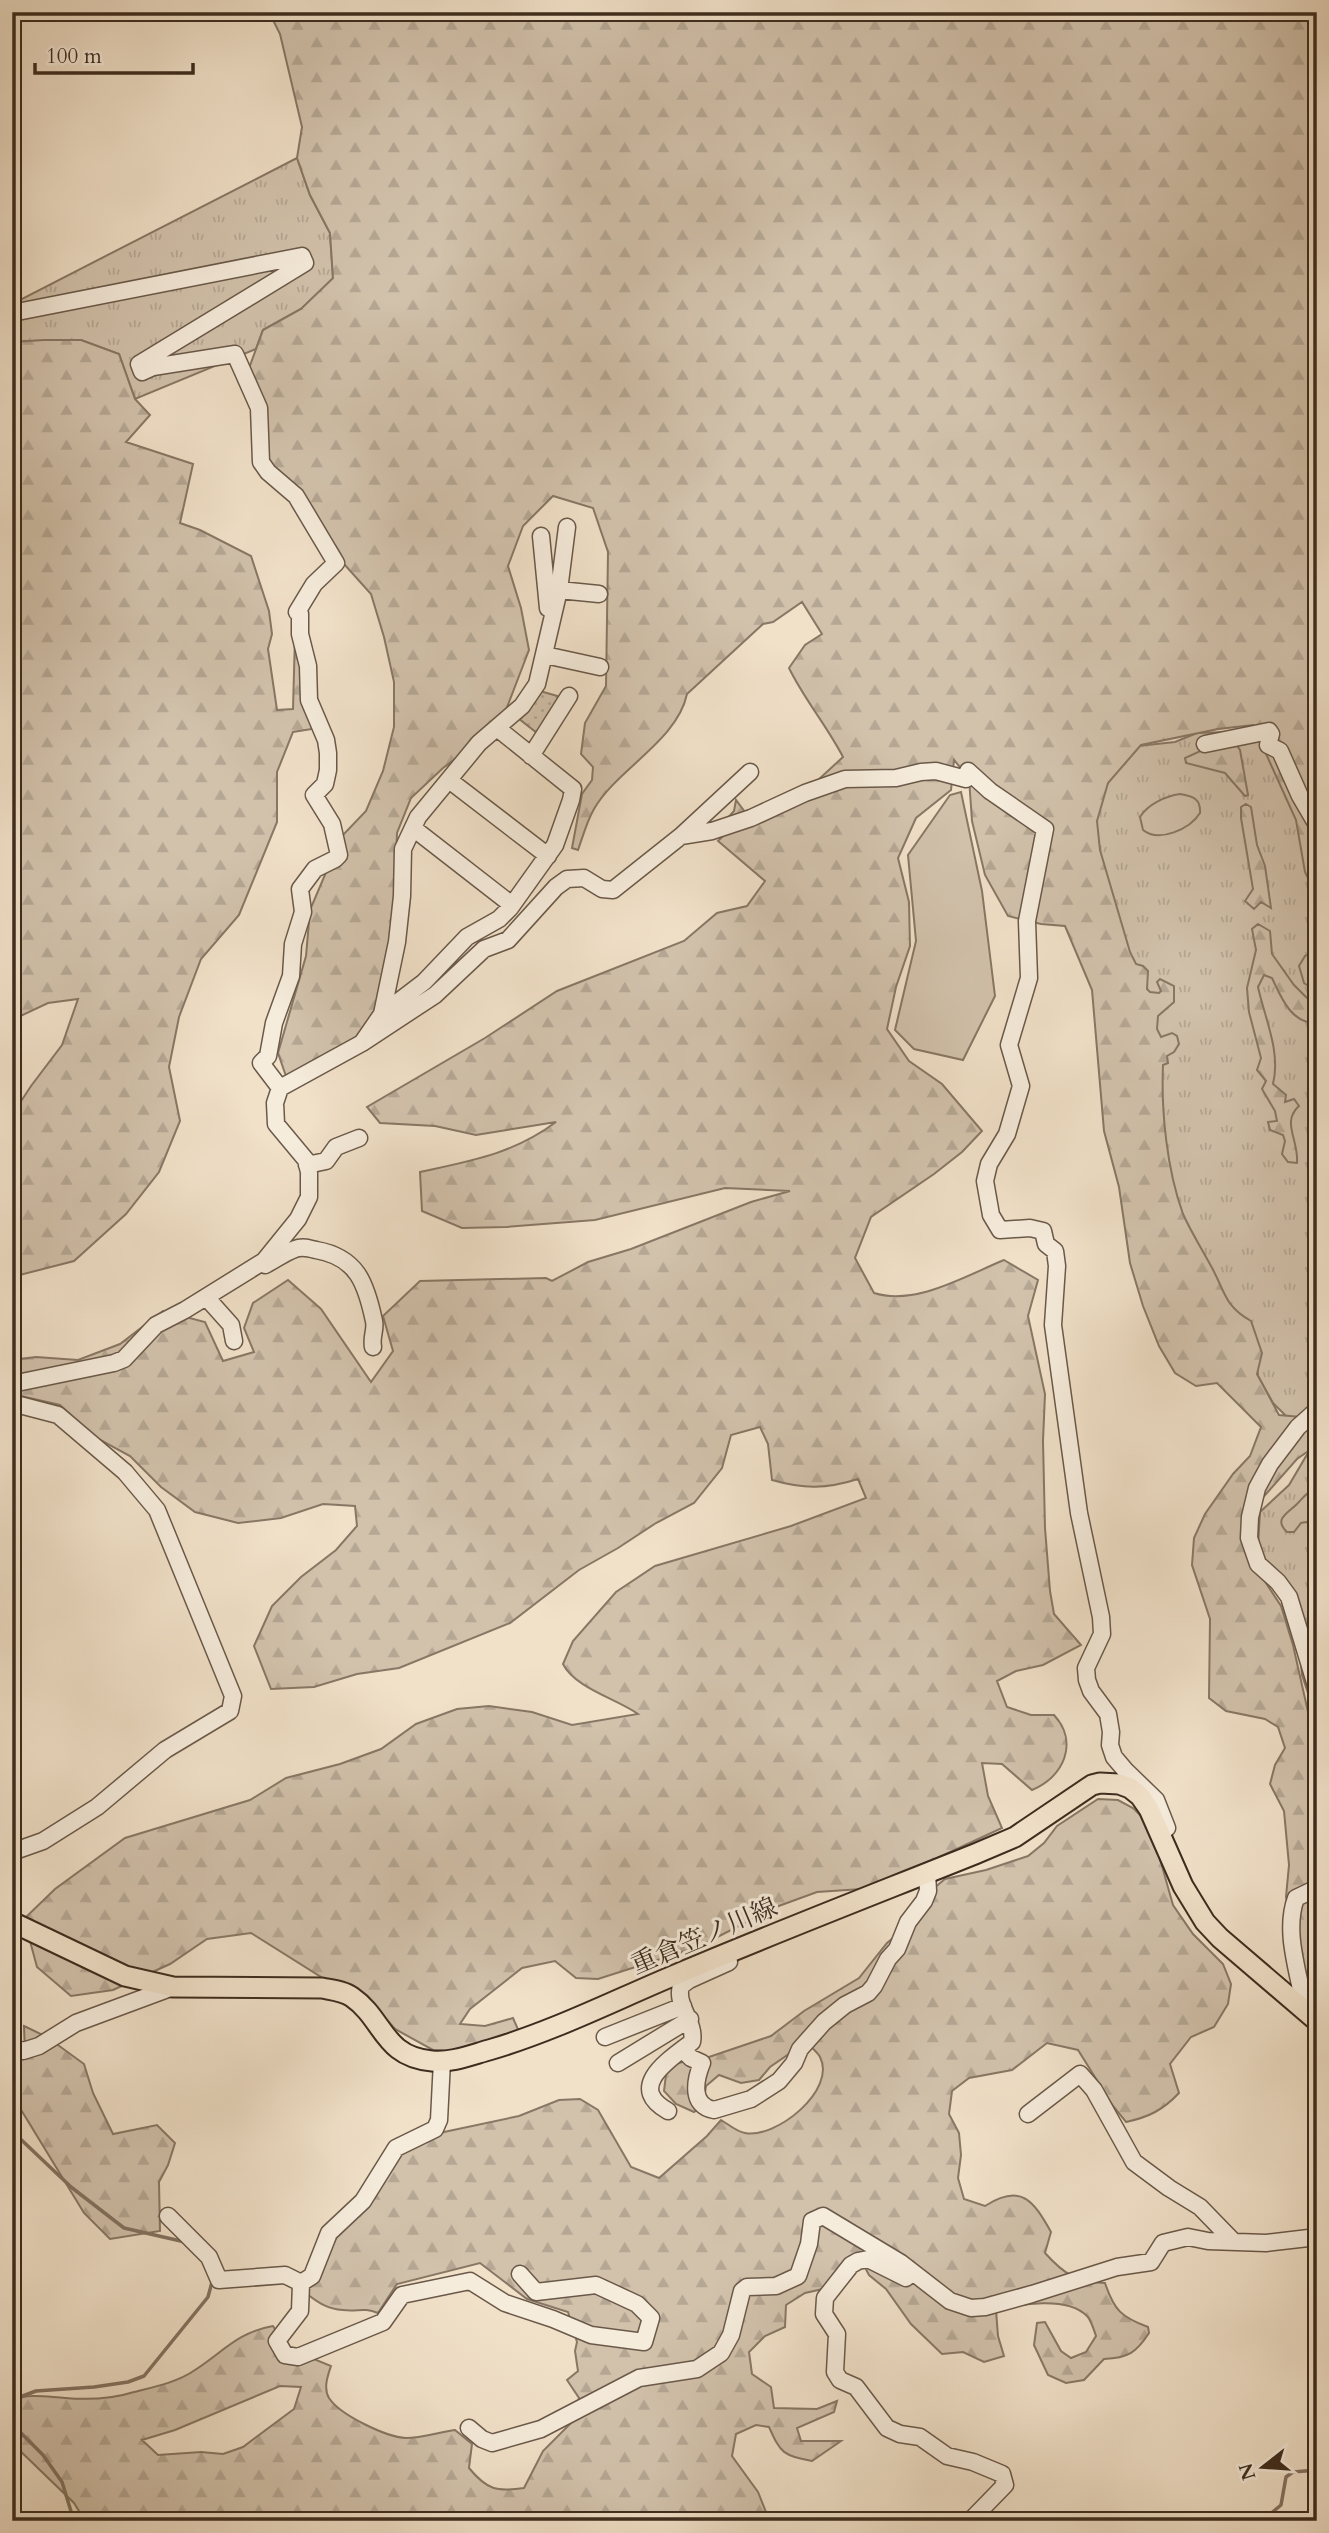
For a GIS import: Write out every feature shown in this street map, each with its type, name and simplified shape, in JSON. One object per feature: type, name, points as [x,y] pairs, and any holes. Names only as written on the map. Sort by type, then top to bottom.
[{"type":"main road","name":"重倉笠ノ川線","points":[[12,1922],[125,1976],[173,1987],[322,1988],[349,1995],[360,2003],[387,2040],[398,2049],[421,2059],[442,2061],[535,2036],[731,1952],[1014,1837],[1083,1790],[1100,1783],[1119,1784],[1140,1796],[1160,1832],[1183,1886],[1205,1922],[1311,2016]]},
{"type":"street","points":[[12,313],[302,256],[305,263],[139,364],[142,372],[153,367],[235,354],[259,408],[261,462],[268,472],[296,496],[336,562],[314,584],[297,612],[300,614],[300,634],[308,666],[309,700],[326,740],[328,753],[325,784],[314,795],[332,824],[339,855],[315,869],[300,889],[303,912],[293,944],[291,976],[276,1015],[268,1056],[261,1063],[280,1088]]},
{"type":"street","points":[[382,1014],[397,943],[403,849],[418,817],[479,743],[522,706],[537,684],[559,590],[567,527]]},
{"type":"street","points":[[541,536],[548,608],[554,610]]},
{"type":"street","points":[[559,590],[599,594]]},
{"type":"street","points":[[545,655],[600,667]]},
{"type":"street","points":[[531,756],[569,696]]},
{"type":"street","points":[[362,1043],[382,1014],[424,982],[467,937],[499,919],[555,845],[573,789],[497,728]]},
{"type":"street","points":[[1205,744],[1269,731],[1271,734],[1268,745],[1280,751],[1300,796],[1317,825]]},
{"type":"street","points":[[681,836],[712,831],[751,818],[805,793],[845,779],[896,778],[936,771],[966,779],[968,771],[990,791],[1045,829],[1027,921],[1029,978],[1009,1045],[1021,1086],[1007,1134],[989,1164],[985,1181],[991,1215],[1000,1230],[1030,1228],[1043,1231],[1046,1244],[1055,1251],[1057,1266],[1053,1325],[1079,1513],[1101,1617],[1102,1634],[1086,1668],[1087,1680],[1091,1691],[1108,1714],[1110,1745],[1114,1757],[1156,1800],[1167,1828],[1160,1832]]},
{"type":"street","points":[[12,1384],[124,1359],[156,1325],[264,1261],[305,1207],[309,1197],[306,1160],[276,1124],[275,1102],[280,1088],[362,1043],[435,995],[484,949],[508,940],[566,879],[583,878],[602,889],[613,890],[681,836],[750,772]]},
{"type":"street","points":[[449,780],[548,856]]},
{"type":"street","points":[[413,828],[512,905]]},
{"type":"street","points":[[307,1165],[326,1161],[336,1147],[359,1138]]},
{"type":"street","points":[[253,1269],[296,1248],[333,1253],[342,1257],[354,1268],[362,1281],[375,1324],[371,1334],[373,1347]]},
{"type":"street","points":[[206,1297],[231,1325],[234,1341]]},
{"type":"street","points":[[12,1403],[58,1415],[125,1472],[156,1510],[233,1696],[230,1711],[165,1750],[97,1807],[43,1841],[12,1852]]},
{"type":"street","points":[[1317,1410],[1298,1427],[1270,1464],[1257,1488],[1250,1517],[1249,1538],[1258,1564],[1278,1582],[1289,1597],[1317,1689]]},
{"type":"street","points":[[683,2050],[702,2063],[695,2090],[699,2102],[709,2109],[714,2110],[751,2099],[779,2081],[794,2063],[800,2049],[824,2022],[845,2005],[868,1993],[874,1986],[888,1959],[897,1949],[908,1922],[924,1902],[928,1891],[927,1873]]},
{"type":"street","points":[[1311,2016],[1292,1935],[1292,1910],[1296,1898],[1317,1888]]},
{"type":"street","points":[[668,2111],[659,2106],[652,2094],[651,2085],[656,2071],[692,2042],[694,2035],[679,1993],[681,1986],[729,1962],[731,1952]]},
{"type":"street","points":[[12,2048],[23,2051],[38,2046],[76,2023],[173,1987]]},
{"type":"street","points":[[605,2037],[686,2012]]},
{"type":"street","points":[[618,2063],[686,2012]]},
{"type":"street","points":[[300,2283],[312,2276],[329,2233],[363,2201],[396,2148],[435,2129],[439,2120],[442,2061]]},
{"type":"street","points":[[1028,2114],[1080,2074],[1094,2090],[1134,2162],[1200,2207],[1234,2242]]},
{"type":"street","points":[[168,2216],[209,2257],[219,2280],[285,2275],[300,2283]]},
{"type":"street","points":[[469,2428],[482,2439],[492,2443],[541,2429],[639,2378],[698,2369],[722,2353],[731,2335],[741,2291],[747,2287],[776,2286],[798,2276],[807,2252],[812,2221],[823,2216],[901,2263],[950,2301],[971,2308],[985,2307],[1117,2267],[1151,2262],[1163,2243],[1188,2237],[1208,2241],[1266,2243],[1317,2237]]},
{"type":"street","points":[[925,2282],[910,2280],[868,2259],[851,2265],[825,2298],[824,2314],[836,2334],[835,2372],[841,2380],[856,2387],[887,2428],[893,2432],[920,2437],[947,2456],[973,2462],[1002,2474],[1005,2485],[970,2521]]},
{"type":"street","points":[[300,2283],[300,2311],[277,2341],[285,2355],[298,2357],[383,2322],[402,2295],[471,2281],[505,2303],[591,2335],[644,2342],[651,2318],[637,2304],[596,2285],[536,2292],[520,2274]]},
{"type":"green space","points":[[269,12],[1317,12],[1317,897],[1305,872],[1296,820],[1253,725],[1218,729],[1141,745],[1108,783],[1097,821],[1100,850],[1130,952],[1136,964],[1148,971],[1147,989],[1159,993],[1161,991],[1157,982],[1160,979],[1174,986],[1174,1002],[1158,1016],[1157,1029],[1161,1037],[1172,1033],[1177,1036],[1179,1044],[1174,1052],[1167,1056],[1168,1063],[1163,1065],[1163,1102],[1169,1160],[1183,1214],[1230,1304],[1251,1321],[1262,1353],[1257,1374],[1279,1415],[1301,1417],[1317,1424],[1317,1445],[1297,1459],[1258,1503],[1255,1555],[1266,1583],[1281,1606],[1293,1645],[1317,1752],[1317,2008],[1302,1991],[1302,1952],[1293,1930],[1286,1897],[1289,1865],[1284,1811],[1270,1784],[1275,1765],[1285,1748],[1278,1727],[1265,1719],[1226,1711],[1209,1698],[1210,1619],[1192,1565],[1194,1538],[1205,1514],[1233,1474],[1250,1456],[1261,1427],[1217,1383],[1196,1386],[1175,1373],[1159,1346],[1130,1263],[1119,1187],[1104,1131],[1092,990],[1065,926],[1041,924],[1008,916],[985,875],[972,821],[969,778],[954,760],[951,790],[916,818],[898,858],[909,902],[910,946],[896,987],[887,1029],[909,1061],[942,1084],[982,1131],[962,1152],[934,1174],[871,1217],[855,1258],[874,1293],[890,1296],[907,1296],[940,1287],[1004,1260],[1038,1280],[1028,1316],[1045,1394],[1045,1528],[1050,1591],[1054,1614],[1081,1645],[1043,1665],[1016,1671],[997,1681],[1007,1707],[1031,1715],[1054,1715],[1062,1725],[1066,1747],[1060,1768],[1052,1777],[1032,1790],[1002,1764],[982,1763],[988,1796],[1002,1828],[862,1889],[817,1892],[776,1907],[698,1947],[598,1979],[576,1978],[555,1961],[522,1968],[470,2009],[460,2024],[485,2026],[513,2018],[520,2034],[476,2052],[433,2050],[395,2029],[367,1997],[326,1980],[251,1933],[207,1939],[170,1964],[113,1990],[71,1996],[37,1967],[24,1919],[55,1889],[125,1838],[250,1800],[286,1778],[340,1764],[381,1749],[416,1724],[457,1709],[489,1706],[532,1712],[572,1725],[638,1714],[577,1680],[563,1664],[573,1641],[616,1592],[655,1566],[791,1526],[866,1498],[858,1479],[815,1487],[772,1480],[768,1444],[760,1427],[731,1435],[722,1468],[694,1503],[579,1570],[510,1623],[399,1668],[357,1674],[314,1687],[271,1689],[254,1646],[272,1606],[301,1577],[336,1550],[357,1526],[355,1506],[323,1504],[281,1518],[238,1523],[195,1512],[161,1487],[130,1456],[93,1436],[60,1405],[12,1394],[12,1360],[36,1357],[78,1360],[120,1344],[163,1311],[205,1322],[223,1361],[254,1352],[244,1328],[253,1303],[288,1280],[321,1309],[371,1382],[393,1351],[383,1316],[420,1281],[546,1278],[552,1281],[588,1262],[631,1249],[751,1202],[790,1191],[725,1188],[595,1220],[462,1228],[422,1211],[420,1172],[508,1149],[556,1122],[476,1135],[435,1126],[380,1123],[367,1107],[485,1038],[557,991],[684,941],[717,913],[747,906],[765,881],[718,841],[725,834],[725,821],[734,811],[736,800],[748,816],[817,781],[843,757],[789,668],[805,645],[822,634],[802,602],[773,622],[763,624],[687,694],[681,711],[671,726],[604,795],[587,824],[578,850],[572,848],[582,794],[592,780],[593,767],[581,754],[585,723],[606,686],[608,552],[593,508],[553,496],[523,526],[508,566],[521,608],[529,650],[506,710],[466,751],[411,798],[397,833],[393,935],[379,1002],[351,1044],[287,1079],[278,1053],[306,956],[310,910],[341,837],[366,811],[383,771],[394,727],[394,682],[371,594],[327,545],[270,470],[248,371],[263,330],[301,309],[333,278],[330,233],[310,195],[297,158],[302,127],[280,34]]},
{"type":"green space","points":[[297,158],[310,195],[330,233],[333,279],[301,309],[263,330],[256,349],[135,399],[119,354],[81,340],[12,342],[12,304]]},
{"type":"green space","points":[[81,340],[119,354],[135,399],[150,415],[126,442],[193,464],[180,523],[251,556],[269,611],[272,634],[268,649],[277,710],[293,709],[295,636],[312,729],[293,732],[277,772],[277,822],[239,915],[201,959],[179,1017],[169,1067],[180,1121],[159,1172],[126,1214],[74,1261],[12,1277],[12,1115],[62,1045],[78,999],[48,1003],[12,1020],[12,714],[18,657],[12,650],[12,342]]},
{"type":"green space","points":[[540,691],[561,697],[537,733],[518,718]]},
{"type":"green space","points":[[1261,731],[1317,845],[1317,1720],[1302,1675],[1293,1606],[1262,1559],[1258,1546],[1260,1512],[1289,1485],[1312,1446],[1273,1403],[1258,1376],[1256,1346],[1225,1304],[1182,1218],[1092,864],[1098,801],[1110,779],[1138,746],[1175,742],[1197,733]]},
{"type":"green space","points":[[1235,743],[1240,750],[1248,795],[1245,796],[1225,773],[1186,763],[1185,758],[1207,748]]},
{"type":"green space","points":[[961,792],[982,891],[995,996],[963,1060],[914,1049],[895,1030],[916,941],[908,855],[950,795]]},
{"type":"green space","points":[[1180,794],[1198,801],[1200,813],[1195,819],[1182,829],[1165,835],[1150,834],[1143,830],[1140,817],[1148,808],[1163,799]]},
{"type":"green space","points":[[1246,804],[1251,807],[1257,845],[1265,866],[1271,908],[1261,902],[1254,909],[1245,901],[1253,889],[1241,818],[1241,807]]},
{"type":"green space","points":[[1258,924],[1270,931],[1272,954],[1294,985],[1307,998],[1317,998],[1317,1023],[1308,1022],[1300,1019],[1288,1008],[1272,978],[1264,975],[1258,987],[1274,1048],[1273,1084],[1286,1095],[1285,1102],[1294,1099],[1299,1106],[1291,1118],[1297,1163],[1288,1162],[1282,1154],[1285,1141],[1283,1135],[1270,1130],[1268,1122],[1277,1121],[1275,1111],[1262,1089],[1266,1081],[1257,1070],[1261,1058],[1249,1012],[1247,988],[1256,950],[1252,929]]},
{"type":"green space","points":[[1317,950],[1317,989],[1314,990],[1304,983],[1299,966],[1305,956]]},
{"type":"green space","points":[[1315,1488],[1317,1527],[1306,1522],[1301,1523],[1294,1532],[1287,1532],[1281,1523],[1283,1516]]},
{"type":"green space","points":[[1098,1799],[1118,1800],[1133,1808],[1144,1819],[1158,1852],[1173,1905],[1193,1934],[1223,1964],[1231,1984],[1228,2004],[1214,2027],[1191,2037],[1170,2064],[1179,2093],[1149,2115],[1126,2122],[1078,2050],[1047,2043],[1012,2070],[969,2078],[952,2091],[949,2114],[959,2133],[961,2155],[958,2178],[964,2199],[985,2206],[997,2199],[1017,2196],[1032,2204],[1051,2232],[1045,2253],[1078,2279],[1105,2283],[1115,2306],[1131,2320],[1148,2327],[1149,2333],[1131,2353],[1104,2359],[1084,2380],[1066,2383],[1048,2375],[1034,2345],[1037,2323],[1045,2322],[1061,2351],[1071,2358],[1086,2352],[1096,2336],[1088,2318],[1078,2310],[1043,2303],[996,2310],[998,2336],[1004,2356],[984,2362],[963,2352],[942,2354],[911,2324],[886,2289],[869,2275],[858,2254],[827,2288],[805,2293],[786,2305],[785,2327],[765,2336],[749,2352],[752,2374],[771,2387],[774,2408],[817,2409],[837,2401],[834,2412],[797,2428],[801,2441],[841,2441],[812,2461],[784,2452],[769,2427],[756,2425],[736,2434],[732,2456],[758,2492],[766,2512],[775,2521],[85,2521],[74,2503],[12,2443],[12,2400],[32,2396],[100,2398],[158,2386],[188,2374],[240,2338],[273,2326],[287,2348],[331,2366],[327,2394],[335,2405],[353,2418],[397,2437],[418,2437],[455,2430],[472,2444],[469,2468],[481,2481],[499,2489],[524,2488],[543,2451],[574,2420],[579,2398],[567,2380],[578,2371],[575,2351],[577,2342],[568,2312],[527,2299],[480,2263],[397,2284],[378,2313],[323,2305],[306,2293],[308,2271],[328,2252],[349,2216],[403,2150],[444,2132],[519,2116],[559,2100],[580,2099],[598,2110],[631,2167],[659,2178],[707,2136],[721,2120],[736,2130],[758,2133],[787,2120],[812,2097],[820,2084],[823,2070],[820,2057],[809,2045],[770,2067],[759,2080],[741,2083],[719,2075],[706,2086],[703,2105],[694,2112],[676,2104],[664,2091],[667,2067],[709,2057],[771,2036],[804,2011],[859,1978],[887,1943],[922,1914],[928,1893],[945,1879],[986,1870],[1028,1856],[1044,1843],[1057,1826]],"holes":[[[280,2386],[301,2387],[294,2409],[243,2447],[223,2454],[201,2452],[158,2455],[142,2440],[175,2430]]]},
{"type":"green space","points":[[24,2026],[47,2037],[84,2064],[93,2093],[113,2134],[157,2125],[175,2143],[159,2182],[160,2231],[110,2239],[84,2213],[12,2095],[12,2051],[25,2053]]},
{"type":"waterway","points":[[12,2131],[71,2187],[124,2228],[185,2242]]},
{"type":"waterway","points":[[12,2400],[36,2391],[94,2387],[128,2382],[144,2376],[208,2297],[212,2282]]},
{"type":"waterway","points":[[12,2424],[43,2455],[62,2482],[74,2521]]},
{"type":"waterway","points":[[1262,2521],[1281,2505],[1286,2477],[1293,2472],[1317,2470]]}]
